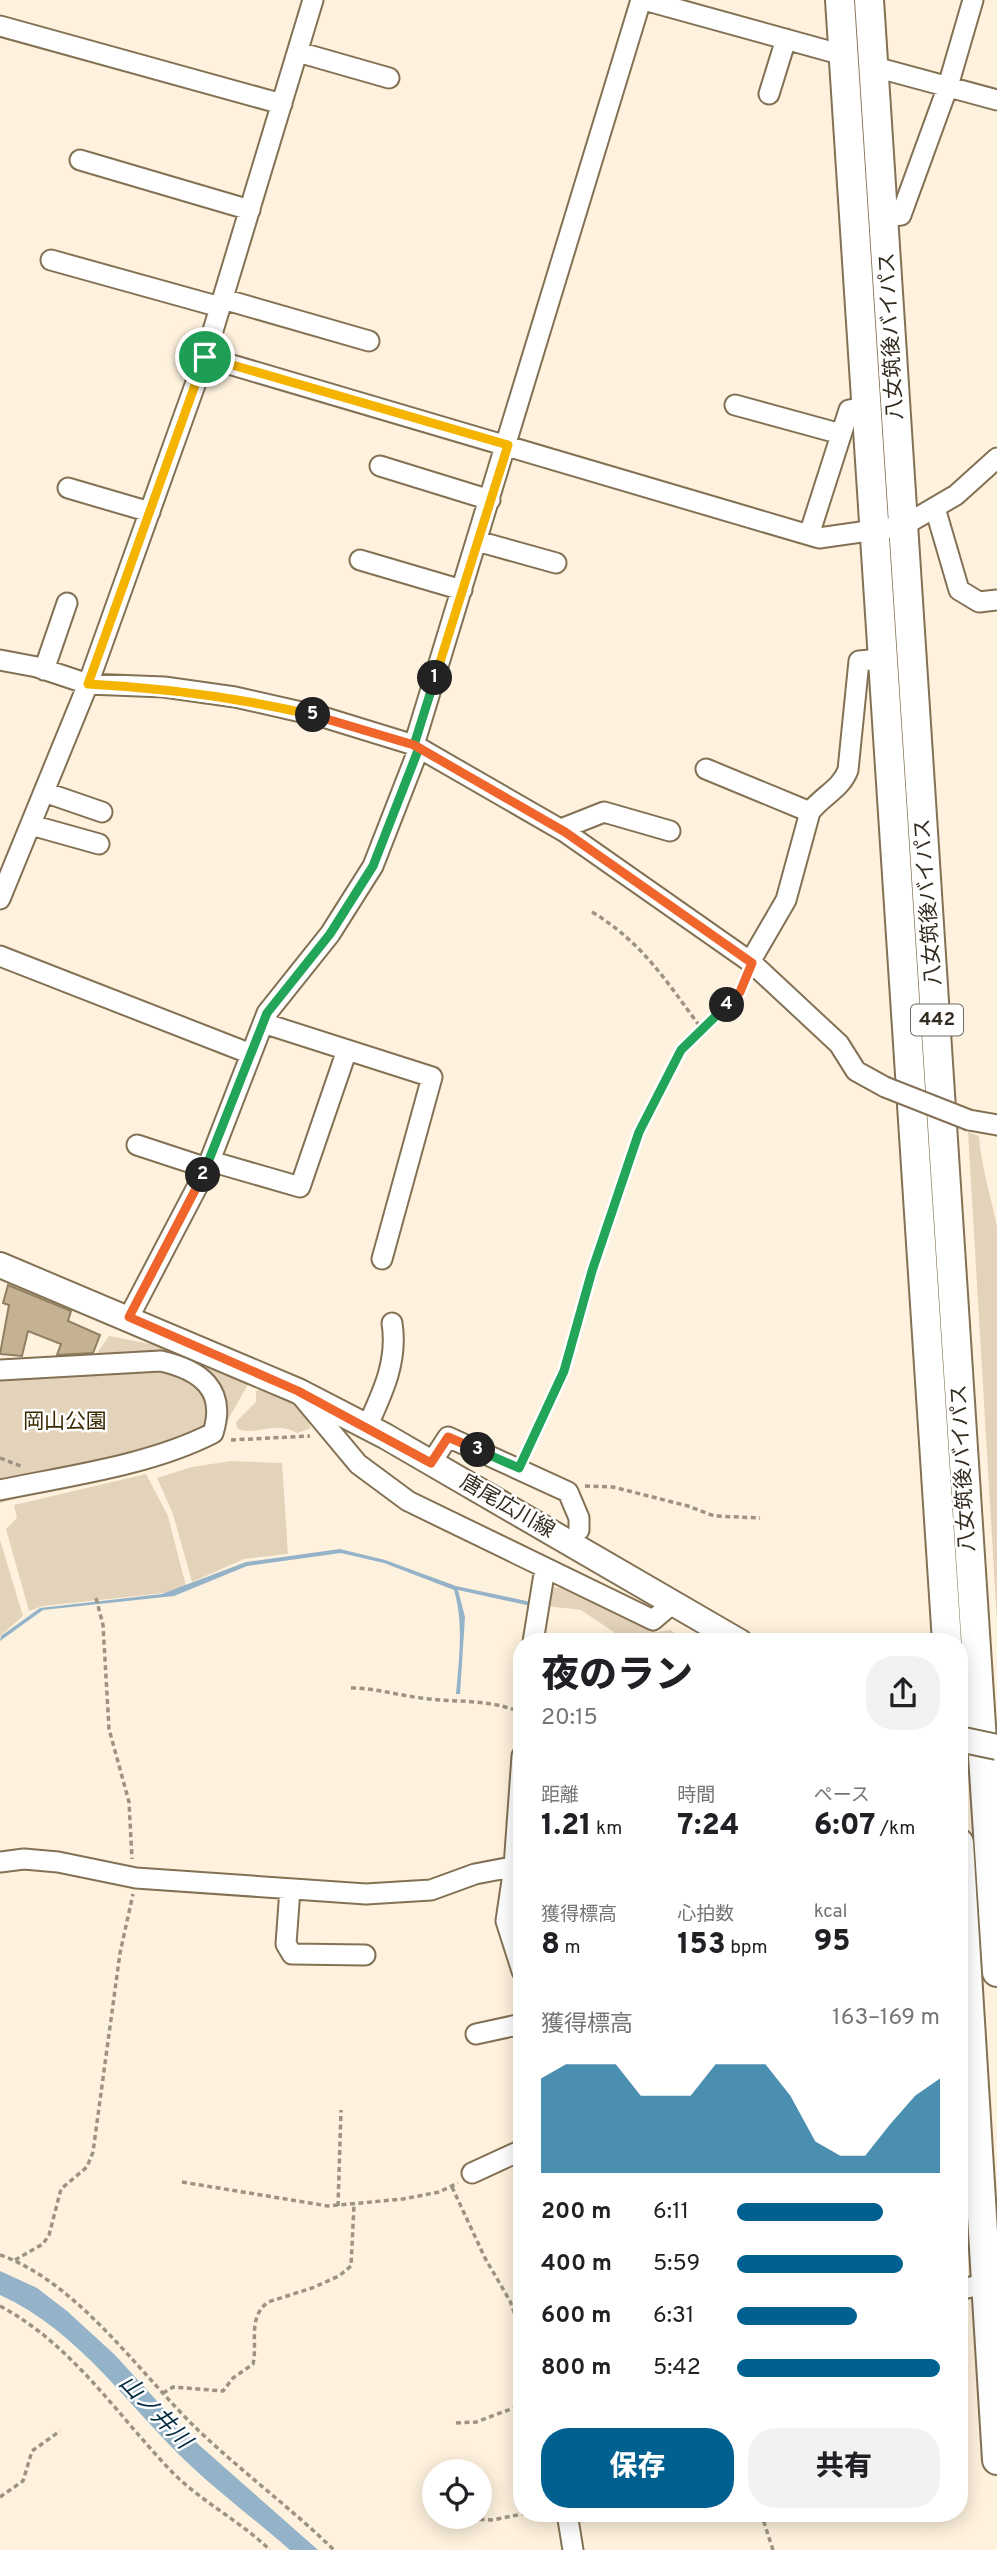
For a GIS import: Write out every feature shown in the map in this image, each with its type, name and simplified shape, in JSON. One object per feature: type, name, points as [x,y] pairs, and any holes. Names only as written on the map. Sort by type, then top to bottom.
[{"type":"highway","name":"八女筑後バイパス","points":[[840,0],[946,1633]]},
{"type":"highway","name":"八女筑後バイパス","points":[[869,0],[996,1959]]},
{"type":"highway","points":[[968,2054],[981,2284],[997,2460]]},
{"type":"main road","name":"唐尾広川線","points":[[0,1265],[129,1317],[298,1391],[368,1427],[725,1633]]},
{"type":"main road","points":[[968,1741],[997,1747]]},
{"type":"street","points":[[0,899],[4,878],[30,825],[88,684],[205,357],[313,0]]},
{"type":"street","points":[[129,1317],[208,1164],[267,1013],[330,934],[373,866],[417,746],[462,590],[643,0],[843,55]]},
{"type":"street","points":[[884,217],[901,215],[948,86],[973,0]]},
{"type":"street","points":[[0,26],[282,104]]},
{"type":"street","points":[[769,94],[786,39]]},
{"type":"street","points":[[298,52],[389,78]]},
{"type":"street","points":[[875,67],[997,100]]},
{"type":"street","points":[[80,160],[250,210]]},
{"type":"street","points":[[51,260],[369,341]]},
{"type":"street","points":[[205,357],[819,538],[903,526],[956,495],[997,458]]},
{"type":"street","points":[[734,405],[841,434]]},
{"type":"street","points":[[809,535],[849,410],[854,409]]},
{"type":"street","points":[[380,466],[490,500]]},
{"type":"street","points":[[68,488],[150,512]]},
{"type":"street","points":[[935,508],[959,590],[979,601],[997,600]]},
{"type":"street","points":[[477,541],[556,563]]},
{"type":"street","points":[[359,560],[462,590]]},
{"type":"street","points":[[44,670],[67,603]]},
{"type":"street","points":[[0,660],[88,684],[164,687],[235,697],[323,718],[417,746],[561,829],[751,962],[839,1044],[856,1071],[886,1087],[970,1120],[997,1125]]},
{"type":"street","points":[[751,962],[786,900],[810,812],[818,802],[844,782],[848,770],[859,661],[870,660]]},
{"type":"street","points":[[706,769],[810,812]]},
{"type":"street","points":[[44,792],[102,812]]},
{"type":"street","points":[[561,829],[604,812],[670,831]]},
{"type":"street","points":[[30,825],[99,844]]},
{"type":"street","points":[[0,956],[251,1054]]},
{"type":"street","points":[[262,1023],[432,1077],[382,1259]]},
{"type":"street","points":[[137,1145],[300,1187],[347,1050]]},
{"type":"street","points":[[368,1427],[393,1364],[395,1344],[392,1323]]},
{"type":"street","points":[[0,1370],[161,1361],[182,1366],[199,1375],[211,1388],[218,1417],[213,1433],[192,1444],[95,1470],[0,1490]]},
{"type":"street","points":[[298,1391],[358,1464],[408,1501],[653,1620],[673,1602]]},
{"type":"street","points":[[431,1463],[448,1437],[519,1468],[568,1492],[579,1518],[579,1530]]},
{"type":"street","points":[[534,1633],[545,1568]]},
{"type":"street","points":[[0,1862],[23,1859],[58,1862],[135,1878],[366,1894],[431,1890],[475,1874],[513,1867]]},
{"type":"street","points":[[290,1889],[286,1944],[292,1954],[365,1955]]},
{"type":"street","points":[[513,1889],[506,1921],[513,1937]]},
{"type":"street","points":[[968,1950],[996,1959]]},
{"type":"street","points":[[476,2034],[513,2026]]},
{"type":"street","points":[[472,2172],[513,2154]]},
{"type":"street","points":[[568,2522],[573,2550]]},
{"type":"path","points":[[592,912],[620,929],[649,959],[701,1028]]},
{"type":"path","points":[[519,1468],[564,1371],[592,1271],[639,1132],[681,1050],[740,992],[751,962]]},
{"type":"path","points":[[213,1433],[230,1440],[280,1439],[330,1433]]},
{"type":"path","points":[[562,1489],[613,1487],[688,1506],[714,1516],[760,1518]]},
{"type":"path","points":[[15,2260],[43,2244],[49,2235],[61,2189],[87,2167],[93,2152],[120,1953],[135,1878],[130,1802],[109,1729],[103,1625],[96,1598]]},
{"type":"path","points":[[351,1688],[368,1688],[424,1699],[462,1699],[513,1708]]},
{"type":"path","points":[[338,2206],[341,2110]]},
{"type":"path","points":[[182,2182],[338,2206],[403,2199],[452,2187],[472,2172]]},
{"type":"path","points":[[452,2187],[485,2258],[513,2309]]},
{"type":"path","points":[[163,2393],[173,2387],[223,2391],[233,2378],[253,2364],[253,2331],[260,2308],[280,2297],[339,2276],[351,2266],[354,2205]]},
{"type":"path","points":[[0,2255],[15,2260],[51,2284],[108,2334],[197,2429],[334,2550]]},
{"type":"path","points":[[0,2306],[75,2362],[175,2474],[270,2550]]},
{"type":"path","points":[[456,2423],[476,2421],[513,2408]]},
{"type":"path","points":[[0,2497],[23,2481],[32,2451],[60,2431]]},
{"type":"path","points":[[492,2520],[513,2516]]},
{"type":"path","points":[[764,2522],[773,2550]]},
{"type":"green space","points":[[968,1132],[979,1136],[997,1227],[997,1622]]},
{"type":"green space","name":"岡山公園","points":[[109,1336],[187,1351],[251,1379],[216,1441],[202,1449],[0,1503],[0,1361],[94,1357]]},
{"type":"green space","points":[[263,1389],[301,1407],[311,1428],[297,1433],[280,1428],[244,1431],[237,1428],[236,1422],[256,1402],[256,1391]]},
{"type":"green space","points":[[231,1461],[282,1463],[288,1554],[244,1559],[192,1582],[173,1514],[157,1478],[192,1467]]},
{"type":"green space","points":[[146,1474],[168,1516],[186,1586],[164,1593],[43,1606],[29,1611],[6,1529],[17,1518],[14,1505]]},
{"type":"green space","points":[[0,1540],[23,1616],[0,1636]]},
{"type":"green space","points":[[554,1587],[562,1588],[656,1632],[671,1630],[674,1633],[615,1633],[581,1610],[547,1606],[544,1597]]},
{"type":"water","points":[[340,1549],[385,1560],[456,1586],[531,1602],[531,1606],[458,1590],[465,1617],[460,1694],[456,1694],[460,1628],[454,1590],[384,1563],[341,1553],[247,1566],[174,1596],[43,1610],[0,1641],[1,1636],[40,1608],[162,1594],[246,1562]]},
{"type":"water","name":"山ノ井川","points":[[0,2271],[37,2288],[67,2311],[115,2355],[190,2437],[318,2550],[290,2550],[203,2477],[79,2350],[29,2310],[0,2295]]},
{"type":"building","points":[[8,1285],[71,1311],[68,1321],[100,1335],[93,1353],[57,1355],[61,1344],[28,1331],[22,1356],[0,1354],[9,1305],[3,1303]]},
{"type":"route","points":[[205,357],[88,684],[164,687],[235,697],[323,718],[414,745],[565,832],[752,963],[740,992],[681,1050],[639,1132],[592,1271],[564,1371],[519,1468],[448,1437],[431,1463],[298,1391],[129,1317],[206,1168],[267,1013],[330,934],[373,866],[419,748],[414,745],[508,445],[205,357]]}]
